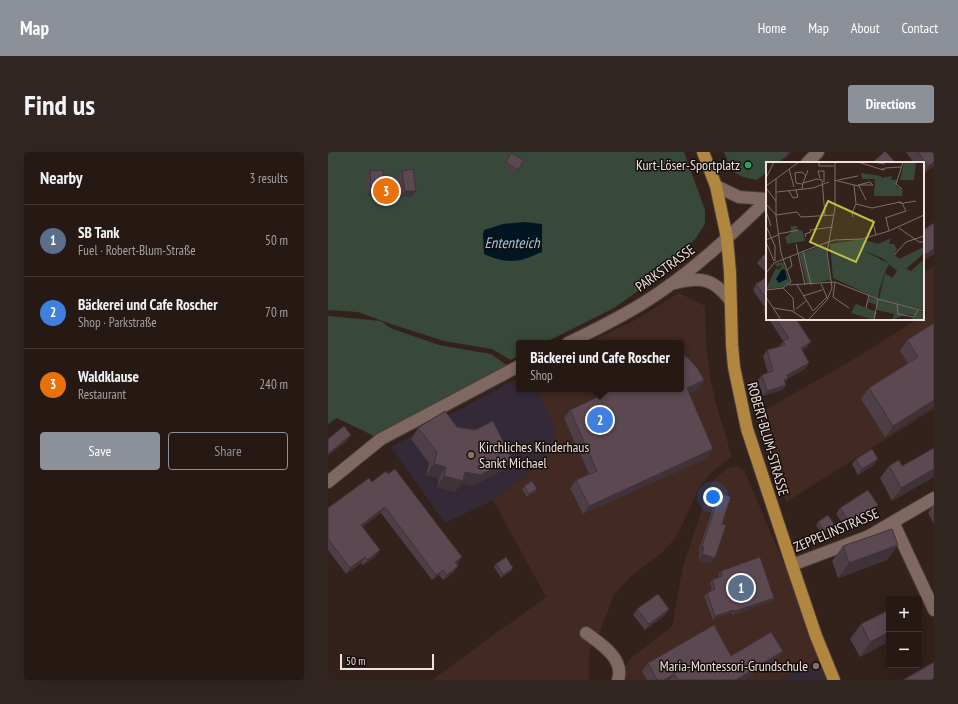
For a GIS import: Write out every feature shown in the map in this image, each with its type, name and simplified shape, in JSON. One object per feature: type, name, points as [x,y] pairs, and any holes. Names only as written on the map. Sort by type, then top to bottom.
[{"type":"main road","name":"ROBERT-BLUM-STRASSE","points":[[703,152],[716,186],[726,238],[732,345],[737,388],[754,452],[816,636],[834,680]]},
{"type":"street","points":[[807,162],[818,152]]},
{"type":"street","name":"PARKSTRASSE","points":[[716,186],[739,197],[766,200]]},
{"type":"street","name":"PARKSTRASSE","points":[[574,340],[623,315],[670,285],[703,260],[766,201]]},
{"type":"street","points":[[670,285],[693,279],[708,281],[722,289],[730,300]]},
{"type":"street","points":[[328,482],[380,439],[516,368]]},
{"type":"street","name":"ZEPPELINSTRASSE","points":[[792,565],[869,536],[934,498]]},
{"type":"street","points":[[893,522],[934,610]]},
{"type":"street","points":[[586,633],[610,652],[617,661],[620,669],[618,680]]},
{"type":"shaded area","points":[[934,266],[934,409],[786,502],[760,413],[854,359],[916,320],[924,320],[924,315],[927,313],[924,308],[924,272]]},
{"type":"shaded area","points":[[679,293],[705,306],[706,343],[710,376],[715,400],[732,457],[713,471],[700,486],[677,536],[664,551],[630,577],[613,596],[600,632],[589,651],[589,680],[432,680],[546,597],[493,500],[542,463],[556,430],[537,392],[684,392],[684,340],[594,340],[637,319]]},
{"type":"shaded area","name":"Kirchliches Kinderhaus Sankt Michael","points":[[516,379],[516,392],[538,392],[557,429],[542,463],[493,500],[445,523],[391,447]]},
{"type":"shaded area","points":[[738,466],[745,472],[823,655],[781,680],[618,680],[629,660],[672,626],[683,566],[710,485],[716,477],[728,468]]},
{"type":"shaded area","name":"Maria-Montessori-Grundschule","points":[[823,655],[834,680],[781,680]]},
{"type":"green space","points":[[328,152],[684,152],[705,210],[705,224],[695,239],[652,281],[614,308],[550,340],[516,340],[516,357],[511,360],[492,349],[444,341],[358,312],[328,310]]},
{"type":"green space","name":"Kurt-Löser-Sportplatz","points":[[724,152],[791,152],[779,162],[766,162],[766,173],[757,180],[739,175],[729,165]]},
{"type":"green space","points":[[328,316],[381,321],[390,328],[439,345],[491,354],[508,366],[374,436],[337,418],[328,424]]},
{"type":"water","name":"Ententeich","points":[[525,222],[542,224],[542,252],[514,261],[500,260],[484,254],[484,230],[503,224]]},
{"type":"building","points":[[884,152],[886,152],[895,162],[873,162]]},
{"type":"building","points":[[918,152],[934,152],[934,162],[928,166]]},
{"type":"building","points":[[511,153],[524,160],[518,170],[506,162]]},
{"type":"building","points":[[413,169],[416,191],[405,191],[402,171]]},
{"type":"building","points":[[383,170],[383,189],[371,190],[370,171]]},
{"type":"building","points":[[934,223],[934,249],[924,255],[924,229]]},
{"type":"building","points":[[766,253],[766,263],[761,258]]},
{"type":"building","points":[[766,278],[766,299],[756,284]]},
{"type":"building","points":[[777,320],[797,320],[811,342],[801,348],[809,363],[787,375],[788,379],[784,380],[786,385],[767,391],[762,375],[773,371],[767,350],[785,345],[783,341],[789,338]]},
{"type":"building","points":[[934,323],[934,400],[893,426],[869,388],[918,357],[907,340]]},
{"type":"building","points":[[684,356],[698,369],[704,380],[687,388],[713,449],[589,506],[576,480],[597,471],[570,410],[608,392],[684,392]]},
{"type":"building","points":[[445,411],[457,427],[475,430],[493,421],[512,459],[480,475],[465,472],[463,481],[444,476],[446,467],[434,464],[437,452],[418,428]]},
{"type":"building","points":[[344,426],[351,435],[328,454],[328,439]]},
{"type":"building","points":[[934,448],[934,469],[901,488],[889,466],[899,460],[902,466]]},
{"type":"building","points":[[872,449],[878,459],[862,469],[856,459]]},
{"type":"building","points":[[395,469],[462,557],[455,562],[458,566],[447,575],[443,570],[436,575],[385,507],[361,525],[380,550],[367,560],[365,557],[350,568],[328,539],[328,508],[369,478],[372,482],[386,471],[388,474]]},
{"type":"building","points":[[532,481],[537,489],[529,494],[524,486]]},
{"type":"building","points":[[868,490],[878,505],[850,523],[840,508]]},
{"type":"building","points":[[720,493],[731,497],[722,524],[726,525],[715,558],[702,554],[704,547],[702,546]]},
{"type":"building","points":[[828,515],[834,524],[824,531],[818,522]]},
{"type":"building","points":[[892,529],[898,545],[849,563],[843,546]]},
{"type":"building","points":[[506,557],[513,568],[503,575],[496,564]]},
{"type":"building","points":[[760,557],[774,598],[715,616],[707,593],[715,589],[712,580],[722,576],[721,571]]},
{"type":"building","points":[[658,594],[669,609],[649,624],[637,609]]},
{"type":"building","points":[[886,612],[886,634],[870,642],[861,624]]},
{"type":"building","points":[[714,625],[731,656],[771,632],[783,651],[736,680],[678,680],[674,674],[664,680],[657,680],[648,663]]},
{"type":"building","points":[[934,662],[934,680],[903,680]]},
{"type":"place","name":"Kurt-Löser-Sportplatz","points":[[748,165]]},
{"type":"place","name":"Waldklause","points":[[386,191]]},
{"type":"place","name":"Bäckerei und Cafe Roscher","points":[[600,420]]},
{"type":"place","name":"Kirchliches Kinderhaus Sankt Michael","points":[[471,455]]},
{"type":"place","name":"SB Tank","points":[[741,588]]},
{"type":"place","name":"Maria-Montessori-Grundschule","points":[[816,666]]}]
